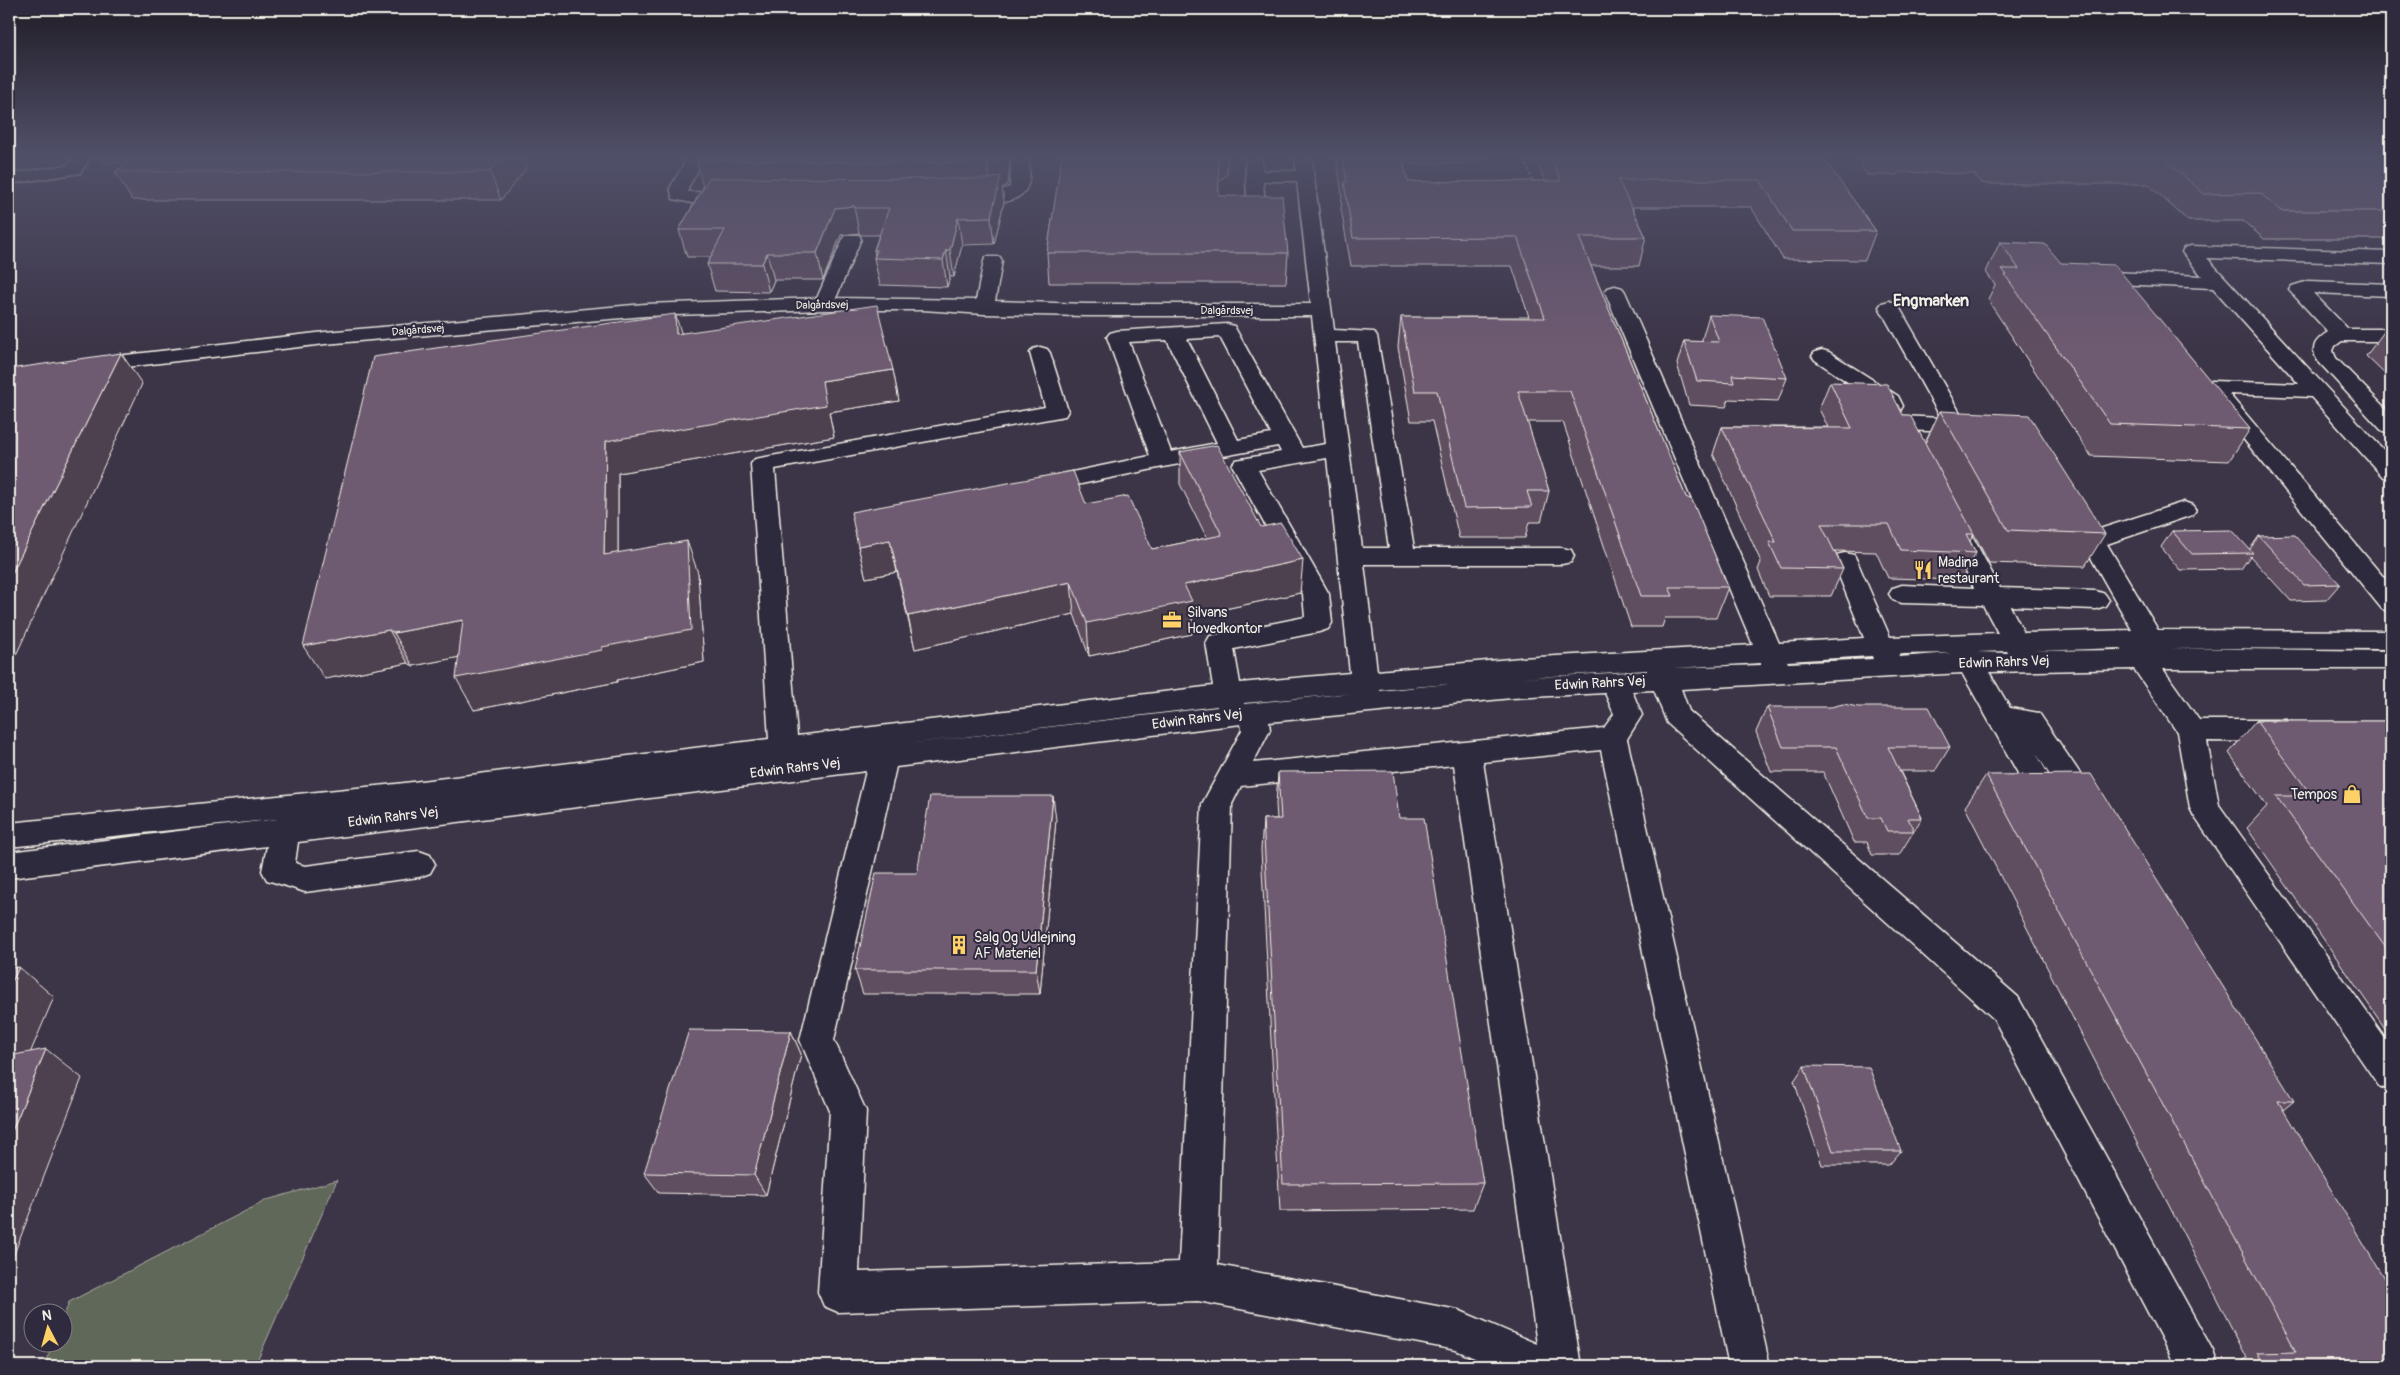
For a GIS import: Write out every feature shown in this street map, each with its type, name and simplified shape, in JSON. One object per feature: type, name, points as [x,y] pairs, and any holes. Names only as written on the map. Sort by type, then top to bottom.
[{"type":"street","points":[[1310,219],[1367,691]]},
{"type":"street","points":[[824,304],[852,239]]},
{"type":"street","points":[[2391,258],[2191,252],[2391,472]]},
{"type":"street","points":[[984,308],[993,261]]},
{"type":"street","points":[[2068,276],[2218,282]]},
{"type":"street","points":[[2343,335],[2299,290],[2308,287],[2391,290]]},
{"type":"street","points":[[1615,292],[1774,662]]},
{"type":"street","name":"Dalgårdsvej","points":[[70,368],[325,338],[645,310],[824,304],[923,304],[984,308],[1321,310]]},
{"type":"street","points":[[1889,307],[1956,425],[1901,423]]},
{"type":"street","points":[[372,334],[382,316]]},
{"type":"street","points":[[1163,460],[1116,337],[1227,330],[1290,447]]},
{"type":"street","points":[[1174,333],[1231,448]]},
{"type":"street","points":[[2391,335],[2337,335],[2325,343],[2323,350],[2327,360],[2391,427]]},
{"type":"street","points":[[1324,336],[1367,336],[1403,556]]},
{"type":"street","points":[[785,758],[763,464],[1057,411],[1040,354]]},
{"type":"street","points":[[1822,356],[1890,400],[1914,449]]},
{"type":"street","points":[[2316,391],[2212,387],[2391,603]]},
{"type":"street","points":[[1019,490],[1231,448],[1290,447],[1338,449]]},
{"type":"street","points":[[1198,1281],[1216,804],[1256,730],[1239,707],[1219,643],[1319,623],[1316,594],[1244,465],[1290,447]]},
{"type":"street","points":[[1946,510],[2021,651]]},
{"type":"street","points":[[2184,510],[2093,540],[2145,649],[2191,730],[2205,808],[2391,1075]]},
{"type":"street","points":[[1351,556],[1562,556]]},
{"type":"street","points":[[1845,561],[1885,656]]},
{"type":"street","points":[[2360,566],[2391,567]]},
{"type":"street","points":[[1902,594],[2096,600]]},
{"type":"street","name":"Edwin Rahrs Vej","points":[[9,865],[292,818],[885,746],[1367,691],[1660,669],[1885,656],[2391,640]]},
{"type":"street","name":"Edwin Rahrs Vej","points":[[2145,649],[2391,660]]},
{"type":"street","points":[[1964,653],[2034,776]]},
{"type":"street","points":[[1660,669],[1676,716],[2006,1008],[2198,1366]]},
{"type":"street","name":"Edwin Rahrs Vej","points":[[1367,691],[1512,688],[1615,682],[1660,669]]},
{"type":"street","points":[[1615,682],[1628,715],[1613,738],[1750,1366]]},
{"type":"street","points":[[2001,718],[2029,720],[2101,832]]},
{"type":"street","points":[[2191,730],[2315,731]]},
{"type":"street","points":[[1232,776],[1613,738]]},
{"type":"street","points":[[885,746],[816,1040],[848,1110],[838,1292],[1198,1281],[1458,1330],[1539,1366]]},
{"type":"street","points":[[1467,752],[1561,1366]]},
{"type":"street","points":[[292,818],[278,871],[305,879],[419,864]]},
{"type":"street","name":"Edwin Rahrs Vej","points":[[9,836],[292,818]]},
{"type":"green space","points":[[337,1180],[255,1366],[44,1366],[49,1352],[72,1352],[72,1302],[69,1302],[267,1200]]},
{"type":"building","points":[[685,219],[831,219],[817,253],[767,253],[762,264],[707,264],[725,230],[679,230]]},
{"type":"building","points":[[885,219],[958,219],[950,250],[946,250],[943,260],[874,258],[877,250],[874,250]]},
{"type":"building","points":[[1052,219],[1284,219],[1288,253],[1047,253]]},
{"type":"building","points":[[1350,219],[1637,219],[1646,237],[1579,237],[1686,497],[1692,500],[1728,587],[1669,587],[1673,596],[1641,596],[1570,391],[1518,391],[1549,491],[1527,491],[1532,507],[1464,508],[1437,391],[1415,391],[1401,317],[1545,318],[1517,237],[1353,238]]},
{"type":"building","points":[[1785,219],[1867,219],[1876,231],[1792,231]]},
{"type":"building","points":[[2000,242],[2045,244],[2061,263],[2115,265],[2250,429],[2110,424],[2005,275],[2007,275],[2002,269],[2019,269]]},
{"type":"building","points":[[877,305],[893,370],[822,381],[826,405],[606,441],[604,555],[687,541],[691,630],[602,647],[602,650],[456,678],[463,620],[394,633],[389,630],[303,646],[373,357],[675,314],[676,334]]},
{"type":"building","points":[[1709,315],[1762,317],[1787,378],[1732,375],[1734,383],[1697,381],[1684,341],[1719,342]]},
{"type":"building","points":[[121,353],[9,579],[9,369]]},
{"type":"building","points":[[1830,382],[1887,384],[1903,415],[1910,415],[1974,534],[1966,534],[1976,553],[1901,550],[1889,524],[1821,524],[1843,569],[1781,568],[1769,542],[1776,542],[1722,427],[1852,428]]},
{"type":"building","points":[[1940,411],[2029,415],[2105,534],[2008,530]]},
{"type":"building","points":[[1217,445],[1261,527],[1281,523],[1303,560],[1184,585],[1192,601],[1087,623],[1071,582],[908,616],[890,540],[858,546],[851,512],[1073,471],[1086,504],[1128,496],[1152,549],[1222,535],[1180,452]]},
{"type":"building","points":[[2232,530],[2253,553],[2192,554],[2172,531]]},
{"type":"building","points":[[2294,535],[2340,584],[2304,585],[2259,536]]},
{"type":"building","points":[[1843,704],[1858,707],[1929,707],[1950,747],[1888,747],[1922,818],[1908,818],[1914,831],[1887,831],[1881,818],[1868,818],[1836,747],[1783,747],[1767,707],[1831,707]]},
{"type":"building","points":[[2256,721],[2391,721],[2391,955],[2276,796],[2312,796]]},
{"type":"building","points":[[1393,771],[1399,818],[1424,818],[1483,1183],[1283,1184],[1263,819],[1281,819],[1278,772]]},
{"type":"building","points":[[2091,774],[2294,1101],[2278,1101],[2391,1290],[2391,1366],[2264,1366],[2257,1353],[2296,1352],[1986,775]]},
{"type":"building","name":"Salg Og Udlejning AF Materiel","points":[[930,796],[1053,796],[1036,970],[855,970],[876,873],[917,873]]},
{"type":"building","points":[[19,967],[9,988],[9,968]]},
{"type":"building","points":[[689,1030],[791,1031],[754,1175],[644,1173]]},
{"type":"building","points":[[46,1049],[9,1138],[9,1056]]},
{"type":"building","points":[[1804,1066],[1869,1067],[1901,1151],[1833,1151]]},
{"type":"place","name":"Madina restaurant","points":[[1923,570]]},
{"type":"place","name":"Silvans Hovedkontor","points":[[1172,620]]},
{"type":"place","name":"Tempos","points":[[2352,794]]},
{"type":"place","name":"Salg Og Udlejning AF Materiel","points":[[959,945]]},
{"type":"district","name":"Engmarken","points":[[1931,301]]}]
